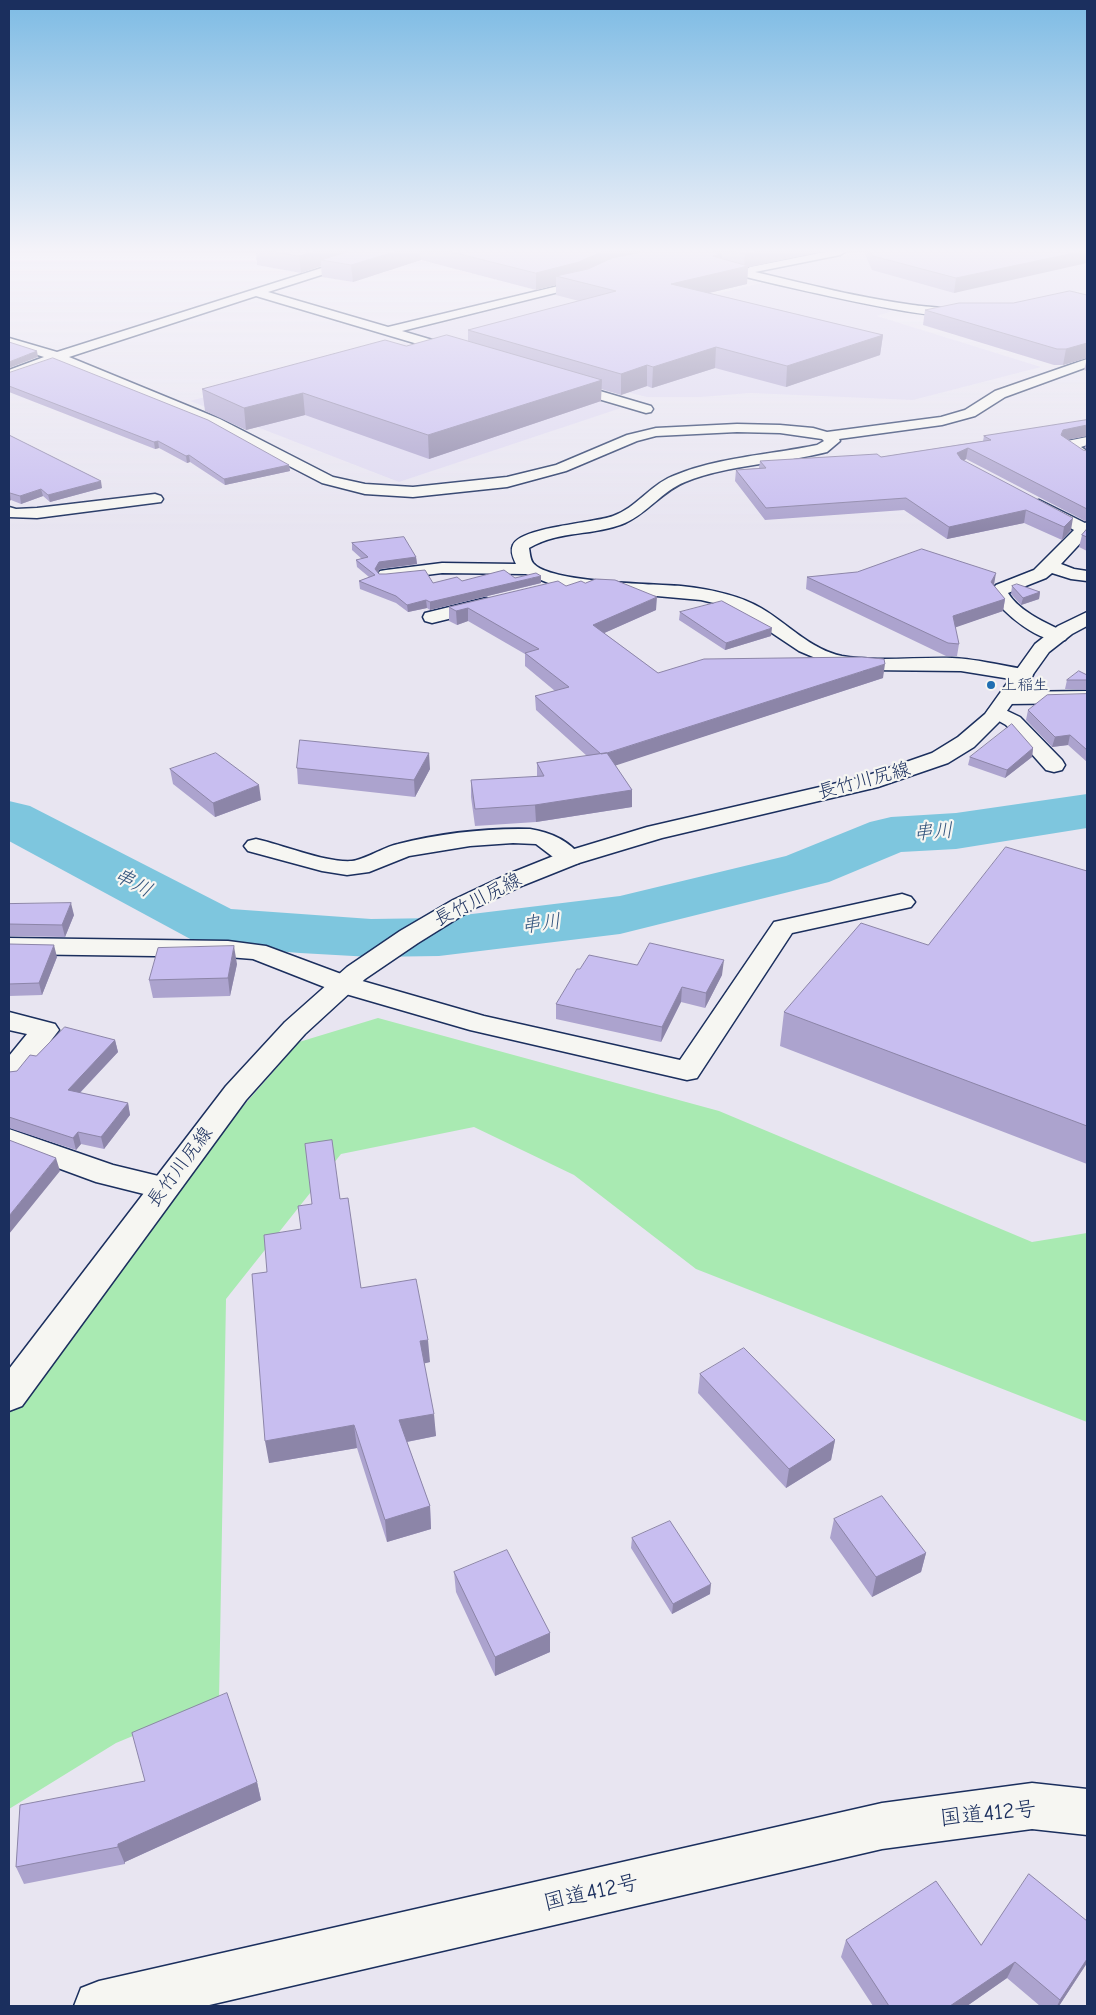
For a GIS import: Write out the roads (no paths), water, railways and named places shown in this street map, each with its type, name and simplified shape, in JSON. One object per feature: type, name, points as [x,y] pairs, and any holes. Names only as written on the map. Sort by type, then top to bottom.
[{"type":"main road","points":[[23,346],[56,356],[215,422],[328,480],[352,488],[413,492],[507,482],[561,468],[632,438],[656,432],[751,428],[799,430],[827,436],[958,418],[970,413],[1000,394],[1087,363]]},
{"type":"main road","points":[[9,374],[87,346]]},
{"type":"main road","points":[[437,346],[470,356]]},
{"type":"main road","points":[[554,381],[646,409]]},
{"type":"main road","points":[[530,569],[520,554],[521,546],[538,536],[618,520],[630,515],[664,485],[678,478],[727,465],[822,449],[833,441],[827,436]]},
{"type":"main road","points":[[1087,441],[1067,446],[1087,457]]},
{"type":"main road","points":[[1024,497],[1086,528],[1040,574],[1002,589],[999,593],[1006,602],[1034,623],[1058,636]]},
{"type":"main road","points":[[9,512],[15,514],[37,514],[155,499]]},
{"type":"main road","points":[[1049,566],[1071,574],[1087,576]]},
{"type":"main road","points":[[386,575],[442,568],[530,569],[558,580],[575,583],[684,592],[732,601],[753,611],[819,654],[836,660],[880,666],[970,666],[1023,676]]},
{"type":"main road","points":[[537,592],[575,583]]},
{"type":"main road","points":[[432,616],[499,601]]},
{"type":"main road","name":"長竹川尻線","points":[[9,1396],[216,1118],[263,1062],[295,1028],[349,978],[409,937],[456,909],[541,869],[570,858],[655,832],[862,784],[928,763],[957,748],[978,732],[1003,705],[1042,648],[1087,618]]},
{"type":"main road","points":[[1054,765],[1013,721],[1003,705],[1087,697]]},
{"type":"main road","points":[[256,846],[340,868],[357,868],[394,852],[421,846],[524,836],[543,839],[570,858]]},
{"type":"main road","points":[[9,946],[228,949],[257,952],[349,978],[480,1024],[687,1071],[783,927],[902,902]]},
{"type":"main road","points":[[9,1022],[45,1030],[9,1075]]},
{"type":"main road","points":[[9,1139],[107,1174],[164,1188]]},
{"type":"main road","name":"国道412号","points":[[99,2006],[882,1826],[1032,1806],[1087,1812]]},
{"type":"waterway","name":"串川","points":[[9,818],[102,865],[217,927],[371,938],[439,937],[620,915],[807,869],[891,835],[956,831],[1087,811]]},
{"type":"place","name":"上稲生","points":[[991,685]]}]
